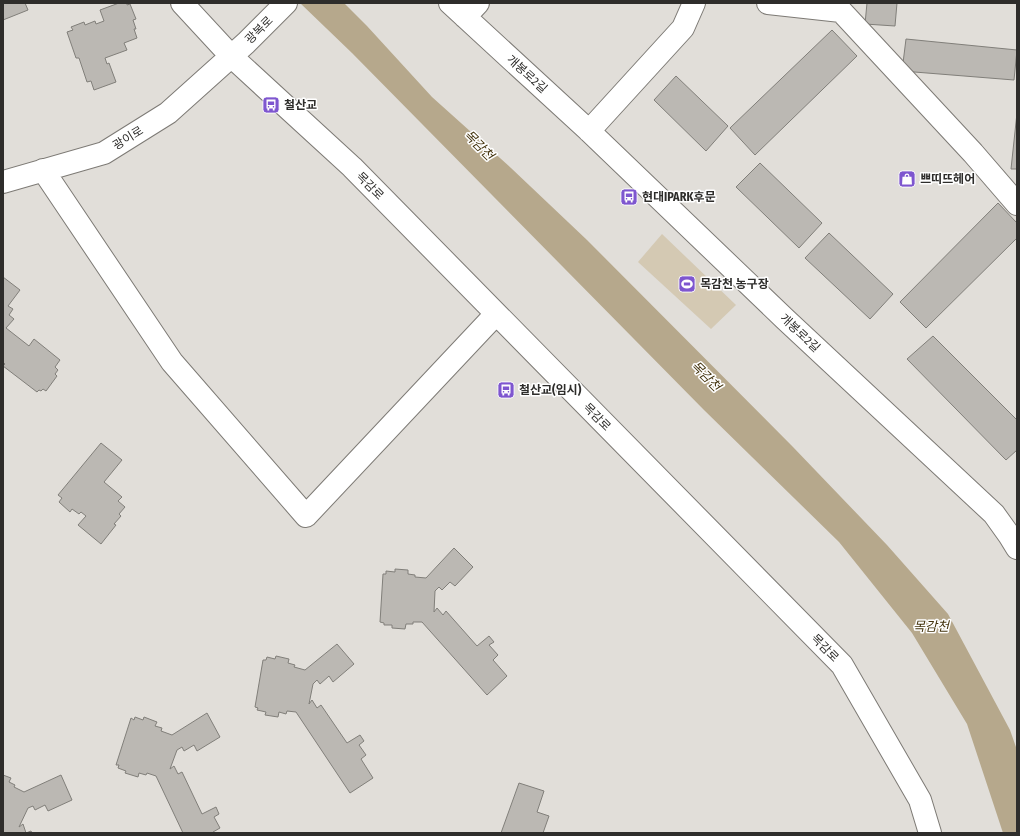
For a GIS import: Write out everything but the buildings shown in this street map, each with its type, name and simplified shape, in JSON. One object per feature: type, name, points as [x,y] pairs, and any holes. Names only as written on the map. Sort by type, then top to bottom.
[{"type":"street","name":"목감로","points":[[182,3],[239,50],[496,314],[842,665],[920,800],[930,833]]},
{"type":"street","name":"광복로","points":[[239,50],[286,3]]},
{"type":"street","points":[[589,131],[683,28],[694,3]]},
{"type":"street","points":[[768,3],[842,11],[973,153],[1017,204]]},
{"type":"street","name":"개봉로2길","points":[[464,8],[589,131],[785,319],[994,514],[1014,537]]},
{"type":"street","name":"광이로","points":[[3,182],[104,153],[168,113],[239,50]]},
{"type":"street","points":[[43,170],[172,362],[306,516],[496,314]]},
{"type":"shaded area","name":"목감천 농구장","points":[[662,234],[736,305],[711,329],[638,262]]},
{"type":"water","name":"목감천","points":[[300,3],[344,3],[432,97],[511,168],[587,240],[793,447],[887,545],[948,614],[1010,730],[1017,750],[1017,833],[1003,833],[967,724],[912,633],[839,542],[704,410],[352,53]]},
{"type":"place","name":"철산교","points":[[271,105]]},
{"type":"place","name":"쁘띠뜨헤어","points":[[907,179]]},
{"type":"place","name":"현대IPARK후문","points":[[629,197]]},
{"type":"place","name":"목감천 농구장","points":[[687,284]]},
{"type":"place","name":"철산교(임시)","points":[[506,390]]}]
